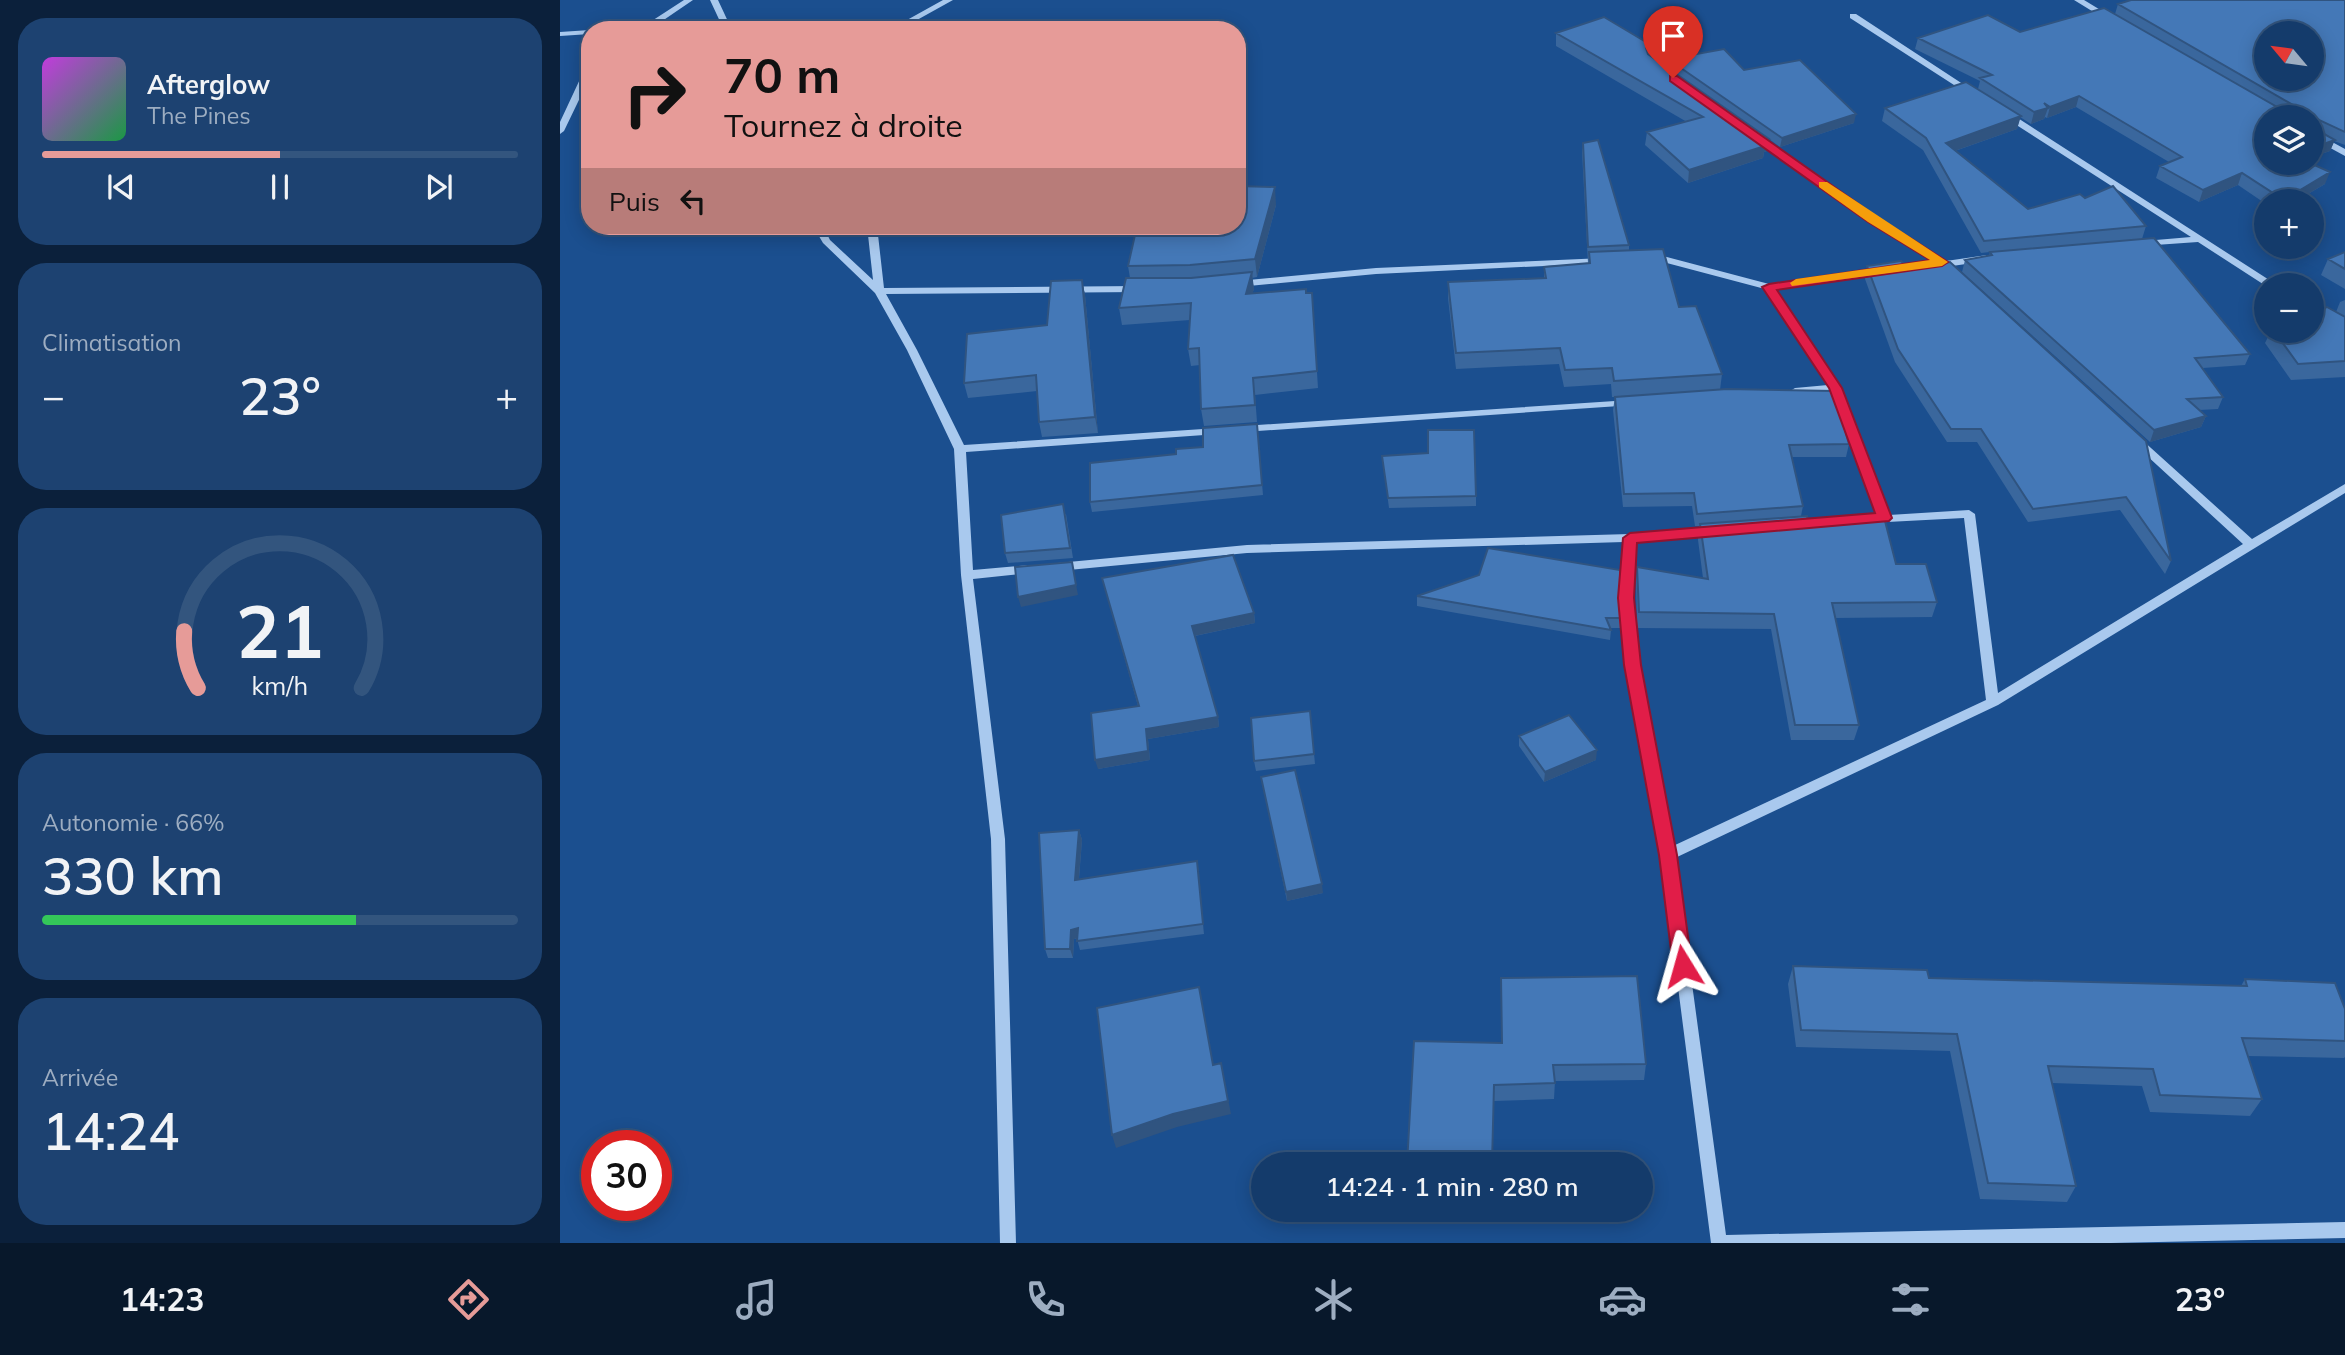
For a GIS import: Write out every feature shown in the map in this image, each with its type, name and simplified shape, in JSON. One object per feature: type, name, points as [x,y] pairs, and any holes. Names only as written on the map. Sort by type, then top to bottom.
[{"type":"street","points":[[656,21],[689,0]]},
{"type":"street","points":[[714,0],[724,21]]},
{"type":"street","points":[[910,21],[949,0]]},
{"type":"street","points":[[2078,0],[2114,21]]},
{"type":"street","points":[[1853,16],[1980,98]]},
{"type":"street","points":[[560,34],[581,33]]},
{"type":"street","points":[[560,131],[581,86]]},
{"type":"street","points":[[1992,106],[2254,274]]},
{"type":"street","points":[[1751,133],[1873,219],[1942,262],[1963,281]]},
{"type":"street","points":[[2324,141],[2345,153]]},
{"type":"street","points":[[823,235],[879,291],[912,350],[960,449],[967,575],[998,839],[1008,1243]]},
{"type":"street","points":[[873,235],[879,291]]},
{"type":"street","points":[[2132,245],[2200,239]]},
{"type":"street","points":[[1636,260],[1663,258],[1769,287],[1942,262],[1996,257]]},
{"type":"street","points":[[1232,285],[1376,271],[1622,260]]},
{"type":"street","points":[[1769,287],[1835,388],[1884,518]]},
{"type":"street","points":[[879,291],[1152,289]]},
{"type":"street","points":[[1780,392],[1835,388]]},
{"type":"street","points":[[960,449],[1641,402]]},
{"type":"street","points":[[2127,432],[2251,545]]},
{"type":"street","points":[[1668,855],[1993,702],[2345,488]]},
{"type":"street","points":[[1817,523],[1969,514],[1993,702]]},
{"type":"street","points":[[967,575],[1247,549],[1630,538],[1724,530]]},
{"type":"street","points":[[1630,538],[1626,598],[1632,665],[1668,855],[1719,1243],[2345,1230]]},
{"type":"building","points":[[2131,0],[2345,0],[2345,132],[2324,122],[2324,105],[2293,105],[2269,91],[2324,91],[2324,21],[2254,21],[2254,82],[2118,4]]},
{"type":"building","points":[[2104,8],[2274,105],[2254,105],[2254,175],[2324,175],[2324,169],[2330,172],[2302,189],[2267,189],[2242,173],[2203,190],[2160,166],[2182,157],[2079,96],[2050,107],[2044,103],[2048,108],[2034,112],[1980,78],[1992,75],[1918,38],[1988,15],[2020,32]]},
{"type":"building","points":[[1604,17],[1651,45],[1646,48],[1648,54],[1769,139],[1764,140],[1765,146],[1689,170],[1647,132],[1703,117],[1556,33]]},
{"type":"building","points":[[1724,49],[1744,70],[1800,60],[1856,114],[1782,138],[1665,57],[1669,59]]},
{"type":"building","points":[[1966,82],[2021,116],[1946,143],[2028,209],[2080,194],[2085,198],[2113,186],[2146,226],[1984,241],[1926,138],[1885,108]]},
{"type":"building","points":[[2324,134],[2335,140],[2324,144]]},
{"type":"building","points":[[1598,140],[1629,245],[1588,247],[1583,143]]},
{"type":"building","points":[[1246,186],[1275,187],[1255,259],[1190,265],[1128,266],[1135,235],[1246,235]]},
{"type":"building","points":[[2154,238],[2250,354],[2195,358],[2223,397],[2187,399],[2206,416],[2154,430],[1965,260],[1992,255],[1990,252]]},
{"type":"building","points":[[1663,249],[1679,307],[1696,306],[1722,374],[1614,381],[1612,368],[1565,370],[1560,348],[1456,353],[1448,282],[1546,278],[1544,267],[1590,263],[1589,252]]},
{"type":"building","points":[[2345,252],[2345,269],[2328,259]]},
{"type":"building","points":[[1901,261],[1910,270],[1950,262],[2146,441],[2171,561],[2126,497],[2033,509],[1981,429],[1951,429],[1898,349],[1867,266]]},
{"type":"building","points":[[1252,272],[1246,294],[1306,289],[1306,293],[1312,293],[1317,371],[1253,378],[1255,405],[1201,409],[1199,348],[1188,349],[1191,303],[1119,308],[1126,278],[1191,278]]},
{"type":"building","points":[[1082,280],[1095,417],[1039,422],[1036,375],[964,383],[967,334],[1047,325],[1051,281]]},
{"type":"building","points":[[2327,307],[2345,317],[2345,361],[2298,364],[2283,343],[2324,343],[2324,308]]},
{"type":"building","points":[[1727,389],[1834,391],[1849,444],[1789,445],[1803,506],[1697,514],[1694,493],[1624,494],[1615,397]]},
{"type":"building","points":[[1257,424],[1262,485],[1090,502],[1090,463],[1176,454],[1176,449],[1203,447],[1203,428]]},
{"type":"building","points":[[1428,430],[1474,430],[1476,496],[1388,498],[1382,456],[1428,453]]},
{"type":"building","points":[[1063,504],[1070,548],[1005,553],[1001,515]]},
{"type":"building","points":[[1807,516],[1808,520],[1885,521],[1896,564],[1926,564],[1937,602],[1832,603],[1859,725],[1795,725],[1774,614],[1639,612],[1637,567],[1708,579],[1700,524]]},
{"type":"building","points":[[1488,548],[1620,570],[1621,618],[1606,618],[1611,630],[1417,596],[1479,575]]},
{"type":"building","points":[[1233,555],[1254,613],[1192,626],[1218,717],[1146,729],[1148,751],[1095,760],[1091,713],[1139,706],[1102,578]]},
{"type":"building","points":[[1072,562],[1076,585],[1018,597],[1015,567]]},
{"type":"building","points":[[1310,711],[1314,754],[1254,761],[1251,718]]},
{"type":"building","points":[[1569,715],[1597,750],[1545,772],[1519,736]]},
{"type":"building","points":[[1295,770],[1322,884],[1286,892],[1261,777]]},
{"type":"building","points":[[1079,830],[1075,880],[1197,861],[1203,924],[1077,941],[1078,928],[1071,930],[1070,949],[1045,949],[1039,833]]},
{"type":"building","points":[[1793,966],[1927,970],[1929,978],[2247,986],[2245,979],[2335,983],[2345,1009],[2345,1041],[2242,1038],[2262,1099],[2160,1095],[2153,1069],[2048,1066],[2076,1186],[1988,1183],[1957,1034],[1801,1030]]},
{"type":"building","points":[[1637,976],[1646,1064],[1553,1065],[1555,1083],[1494,1085],[1492,1152],[1408,1152],[1414,1041],[1502,1043],[1501,978]]},
{"type":"building","points":[[1199,987],[1213,1065],[1221,1063],[1228,1101],[1173,1114],[1112,1135],[1097,1008]]},
{"type":"slow traffic","points":[[1796,283],[1942,262],[1823,184]]},
{"type":"route","points":[[1673,78],[1873,219],[1942,262],[1769,287],[1835,388],[1884,518],[1630,538],[1626,598],[1632,665],[1668,855],[1683,966]]}]
